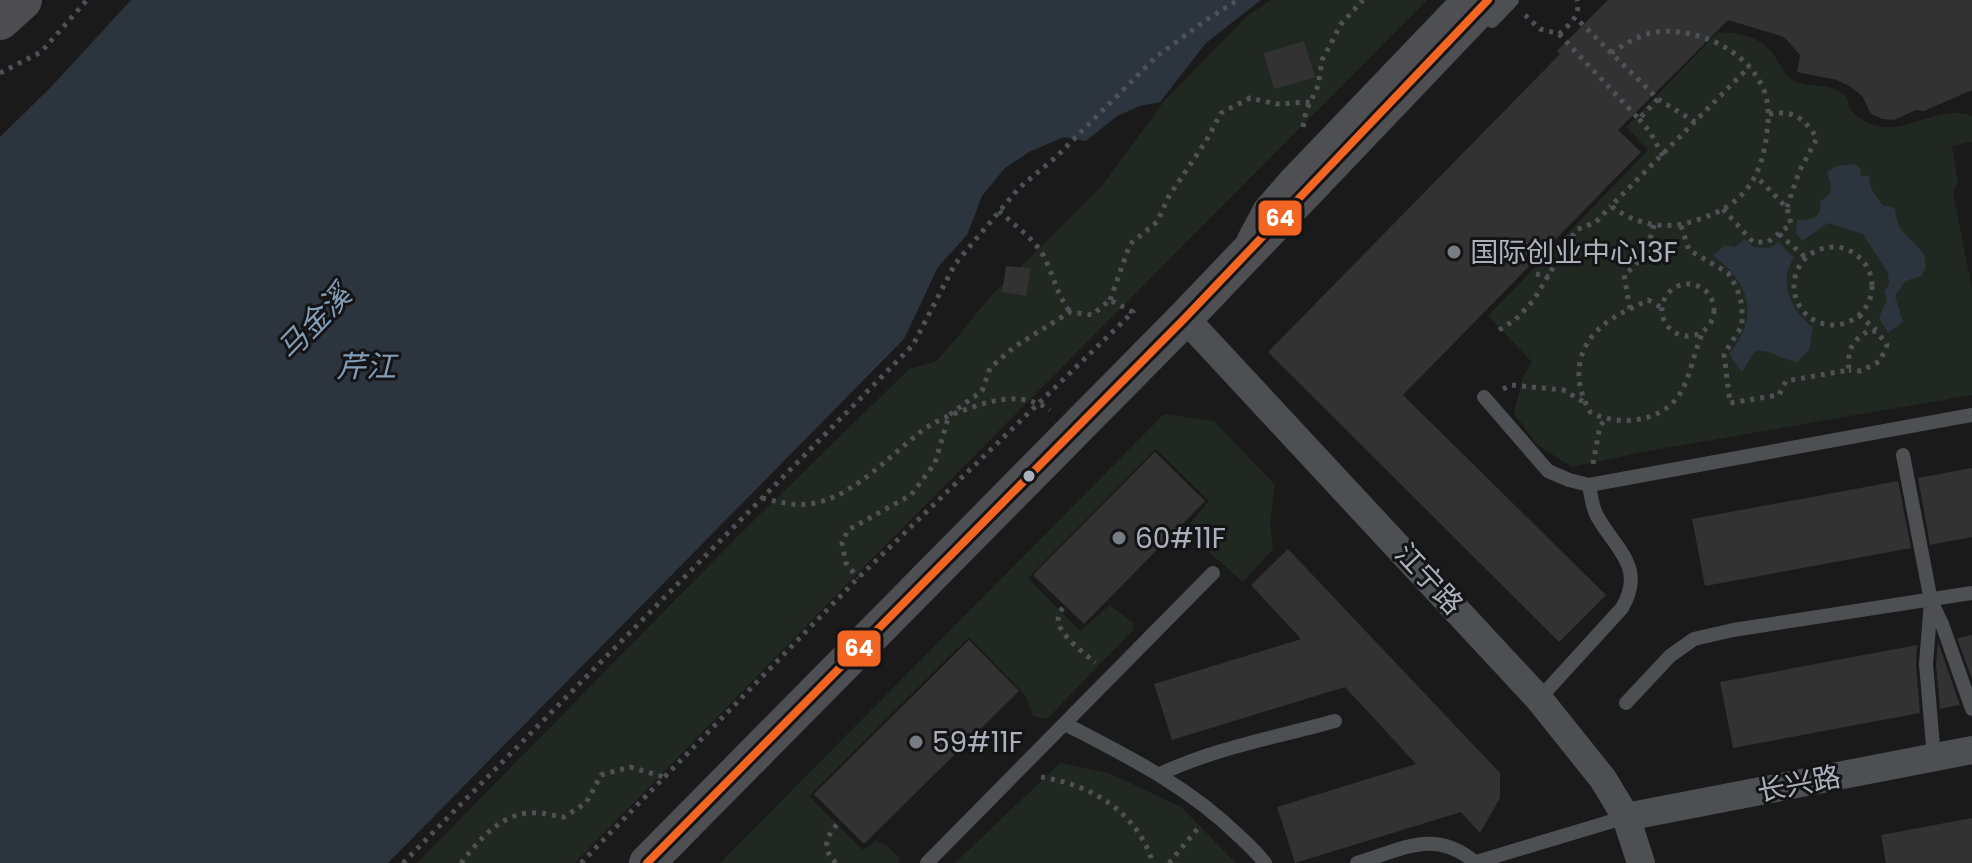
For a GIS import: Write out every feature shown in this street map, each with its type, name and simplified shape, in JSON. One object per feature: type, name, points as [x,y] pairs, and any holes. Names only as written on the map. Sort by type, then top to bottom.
[{"type":"main road","points":[[0,20],[22,0]]},
{"type":"street","points":[[647,863],[1218,284],[1500,10]]},
{"type":"street","name":"江宁路","points":[[1185,318],[1539,699],[1603,779],[1626,817],[1641,863]]},
{"type":"street","name":"长兴路","points":[[1626,817],[1972,750]]},
{"type":"lane","points":[[1218,284],[1261,206],[1456,0]]},
{"type":"lane","points":[[1218,284],[1332,185]]},
{"type":"lane","points":[[1484,397],[1548,471],[1589,485],[1972,415]]},
{"type":"lane","points":[[1903,455],[1931,601],[1972,709]]},
{"type":"lane","points":[[1539,699],[1622,608],[1633,581],[1630,565],[1594,512],[1589,485]]},
{"type":"lane","points":[[927,863],[1213,573]]},
{"type":"lane","points":[[1626,703],[1670,656],[1694,639],[1733,630],[1972,593]]},
{"type":"lane","points":[[1931,601],[1926,664],[1934,758]]},
{"type":"lane","points":[[1160,774],[1222,751],[1335,721]]},
{"type":"lane","points":[[1065,724],[1160,774],[1212,811],[1265,863]]},
{"type":"lane","points":[[1357,863],[1430,842],[1461,850],[1474,863],[1626,817]]},
{"type":"path","points":[[0,73],[41,52],[87,0]]},
{"type":"path","points":[[403,863],[913,345],[955,264],[1019,188],[1070,143],[1156,57],[1238,0]]},
{"type":"path","points":[[1301,140],[1306,111],[1318,86],[1322,60],[1341,24],[1363,0]]},
{"type":"path","points":[[1559,34],[1576,18],[1577,0]]},
{"type":"path","points":[[1500,10],[1540,29],[1559,34],[1639,119],[1663,156]]},
{"type":"path","points":[[1576,18],[1658,99],[1695,122]]},
{"type":"path","points":[[1611,53],[1630,40],[1655,32],[1687,32],[1716,42],[1749,67],[1763,89],[1769,114],[1765,150],[1757,177],[1716,214],[1681,226],[1654,225],[1627,218],[1611,206]]},
{"type":"path","points":[[1499,330],[1515,320],[1533,301],[1576,230],[1596,222],[1749,67]]},
{"type":"path","points":[[761,498],[808,505],[842,494],[920,432],[982,391],[990,368],[1014,347],[1070,312],[1092,315],[1110,300],[1130,244],[1157,222],[1169,196],[1221,113],[1250,98],[1276,104],[1310,102]]},
{"type":"path","points":[[1639,119],[1658,99]]},
{"type":"path","points":[[1769,114],[1784,112],[1804,119],[1817,138],[1799,172],[1787,208]]},
{"type":"path","points":[[1723,209],[1753,242],[1768,242],[1791,224],[1787,208],[1757,177]]},
{"type":"path","points":[[999,211],[1034,242],[1046,260],[1057,294],[1070,312]]},
{"type":"path","points":[[1630,309],[1624,275],[1638,264],[1648,248],[1654,225]]},
{"type":"path","points":[[1681,226],[1689,250],[1728,273],[1742,305],[1742,326],[1724,354],[1730,403],[1779,395],[1786,381],[1849,370],[1861,371],[1880,361],[1887,345],[1859,315]]},
{"type":"path","points":[[1779,234],[1805,257]]},
{"type":"path","points":[[1836,246],[1849,249],[1860,257],[1868,268],[1872,293],[1859,315],[1836,325],[1811,319],[1802,311],[1795,299],[1793,286],[1795,273],[1805,257],[1823,247],[1836,246]]},
{"type":"path","points":[[1536,274],[1549,277]]},
{"type":"path","points":[[1662,308],[1648,300],[1612,317],[1590,336],[1579,363],[1579,385],[1590,412],[1605,420],[1627,422],[1657,414],[1679,395],[1703,332],[1714,318],[1715,309],[1702,287],[1676,286],[1669,292],[1662,308],[1663,316],[1672,330],[1687,336],[1703,332]]},
{"type":"path","points":[[581,863],[858,578],[1133,312],[1110,300]]},
{"type":"path","points":[[1849,370],[1847,352],[1858,336],[1870,330],[1877,332]]},
{"type":"path","points":[[1484,397],[1511,385],[1563,390],[1584,402]]},
{"type":"path","points":[[949,415],[1003,399],[1018,398],[1039,403],[1077,428]]},
{"type":"path","points":[[858,578],[846,563],[842,543],[848,530],[911,495],[935,463],[949,415]]},
{"type":"path","points":[[1589,485],[1600,426],[1605,420]]},
{"type":"path","points":[[1063,608],[1056,618],[1062,631],[1110,678]]},
{"type":"path","points":[[461,863],[478,841],[504,819],[531,812],[564,817],[586,803],[601,775],[630,767],[664,777]]},
{"type":"path","points":[[1017,773],[1064,780],[1102,796],[1127,819],[1153,863]]},
{"type":"path","points":[[1169,863],[1212,811]]},
{"type":"path","points":[[836,863],[825,844],[828,835],[840,821]]},
{"type":"shaded area","points":[[1271,0],[1427,0],[839,592],[575,863],[417,863],[741,533],[909,369],[937,361],[992,295],[1102,186],[1164,101],[1248,15]]},
{"type":"shaded area","points":[[1718,32],[1738,34],[1758,41],[1769,49],[1791,79],[1838,90],[1845,96],[1853,113],[1874,125],[1902,126],[1948,113],[1972,116],[1972,142],[1952,146],[1958,183],[1953,192],[1972,289],[1972,395],[1572,467],[1536,444],[1514,413],[1523,376],[1532,362],[1488,316],[1648,150],[1626,127]]},
{"type":"shaded area","points":[[1164,414],[1214,421],[1275,485],[1270,523],[1273,549],[1243,582],[1184,530],[1209,501],[1156,449],[1028,578],[1080,631],[1110,605],[1133,623],[1134,629],[1047,719],[1033,716],[1026,696],[969,637],[809,796],[863,850],[876,841],[888,846],[899,858],[899,863],[720,863]]},
{"type":"shaded area","points":[[1060,763],[1109,773],[1181,807],[1236,863],[955,863]]},
{"type":"water","name":"芹江","points":[[131,0],[1261,0],[1206,43],[1160,102],[1117,116],[1086,141],[1064,137],[1029,152],[1005,168],[982,196],[967,235],[938,267],[904,339],[388,863],[0,863],[0,137]]},
{"type":"water","points":[[1854,164],[1860,168],[1861,177],[1869,175],[1871,188],[1882,205],[1895,208],[1901,229],[1924,254],[1926,268],[1921,276],[1905,281],[1895,296],[1903,322],[1888,333],[1879,318],[1887,299],[1884,292],[1889,284],[1888,273],[1863,234],[1828,223],[1802,241],[1796,233],[1797,220],[1811,219],[1817,215],[1820,202],[1830,193],[1827,172],[1836,166]]},
{"type":"water","points":[[1745,239],[1753,247],[1769,248],[1779,242],[1794,258],[1787,277],[1789,296],[1799,314],[1813,328],[1809,350],[1797,362],[1755,351],[1742,372],[1729,354],[1745,327],[1746,301],[1735,277],[1713,256],[1725,245],[1735,247]]},
{"type":"building","points":[[1608,0],[1972,0],[1972,90],[1924,111],[1916,110],[1894,120],[1882,119],[1871,114],[1862,96],[1851,87],[1837,80],[1797,72],[1800,55],[1784,37],[1728,20],[1618,130],[1641,152],[1403,395],[1606,595],[1559,642],[1268,352],[1560,54],[1557,51]]},
{"type":"building","points":[[1304,41],[1315,77],[1274,89],[1264,53]]},
{"type":"building","points":[[1006,266],[1031,268],[1026,296],[1002,292]]},
{"type":"building","name":"60#11F","points":[[1155,452],[1205,501],[1084,624],[1033,575]]},
{"type":"building","points":[[1972,468],[1972,537],[1930,545],[1918,478]]},
{"type":"building","points":[[1898,481],[1911,548],[1705,586],[1692,519]]},
{"type":"building","points":[[1288,549],[1500,773],[1500,798],[1480,833],[1461,812],[1295,863],[1277,807],[1416,764],[1345,687],[1172,740],[1154,684],[1301,639],[1251,585]]},
{"type":"building","points":[[1972,635],[1972,679],[1957,638]]},
{"type":"building","name":"59#11F","points":[[969,640],[1019,691],[864,844],[814,794]]},
{"type":"building","points":[[1938,642],[1960,705],[1940,709],[1936,664]]},
{"type":"building","points":[[1917,645],[1920,713],[1733,748],[1720,682]]},
{"type":"building","points":[[1972,818],[1972,863],[1886,863],[1881,835]]},
{"type":"transit line","name":"64","points":[[647,863],[1185,318],[1488,0]]},
{"type":"place","name":"国际创业中心13F","points":[[1454,252]]},
{"type":"place","name":"60#11F","points":[[1119,538]]},
{"type":"place","name":"59#11F","points":[[916,742]]},
{"type":"water label","name":"马金溪","points":[[314,322]]}]
